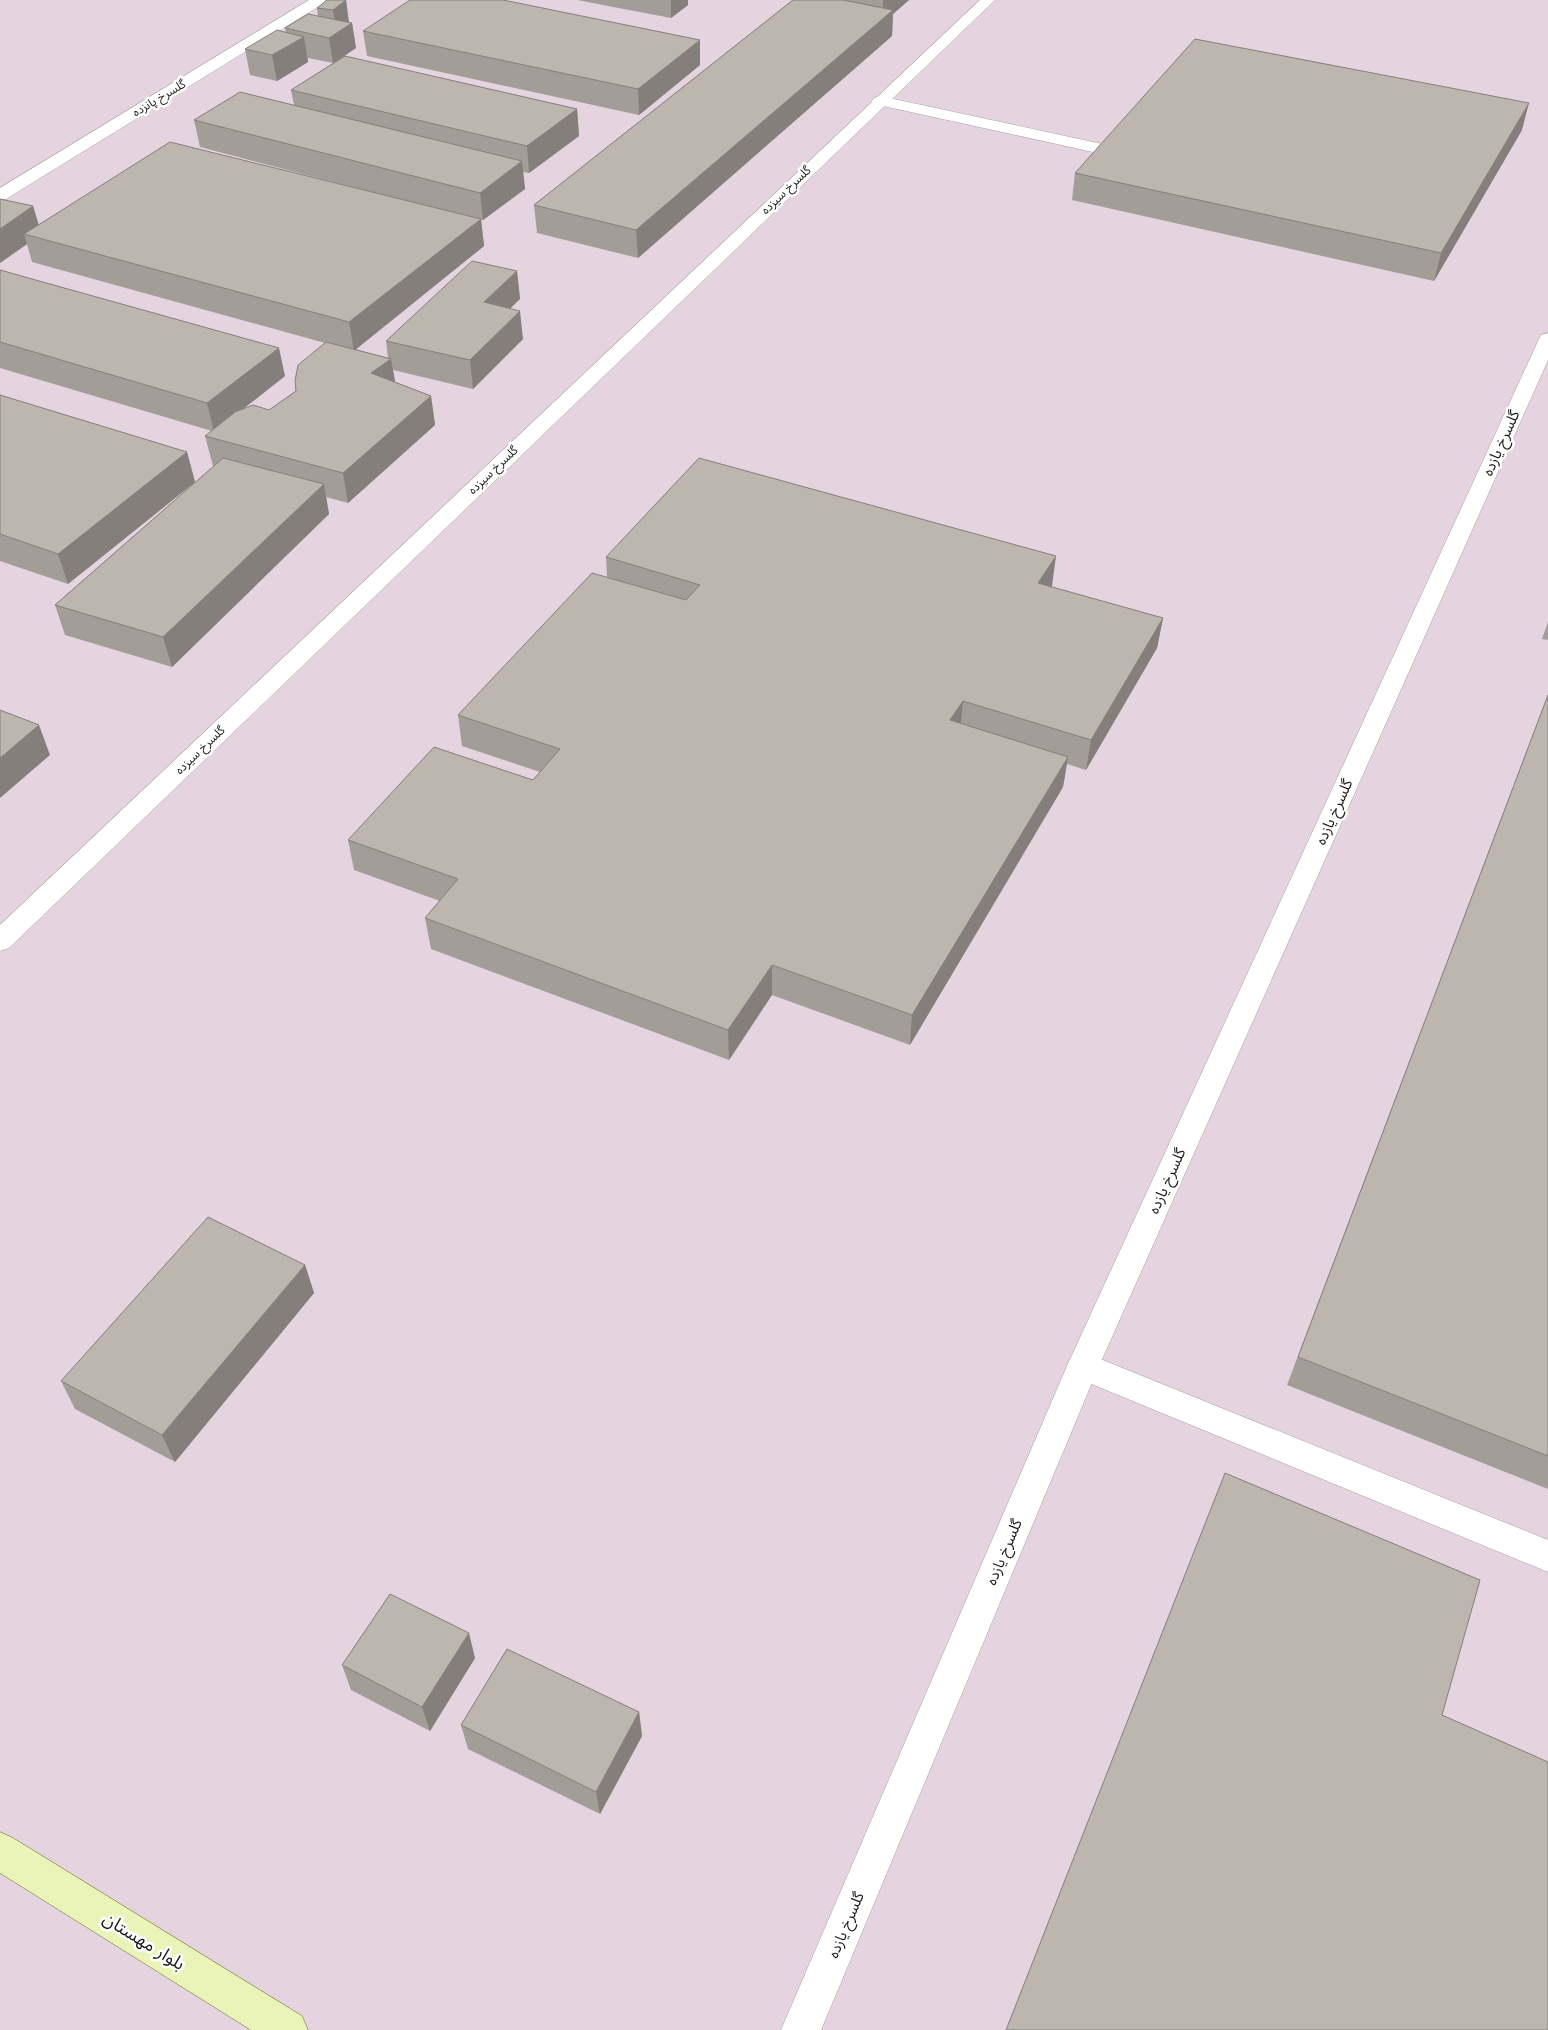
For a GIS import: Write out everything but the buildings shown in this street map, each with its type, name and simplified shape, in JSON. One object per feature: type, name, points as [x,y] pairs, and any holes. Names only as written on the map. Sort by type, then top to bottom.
[{"type":"street","name":"گلسرخ پانزده","points":[[0,195],[319,0]]},
{"type":"street","name":"گلسرخ سیزده","points":[[0,941],[988,0]]},
{"type":"street","points":[[880,101],[1093,147]]},
{"type":"street","name":"گلسرخ یازده","points":[[801,2030],[1083,1366],[1548,339]]},
{"type":"street","points":[[1083,1366],[1548,1556]]},
{"type":"street","name":"بلوار مهستان","points":[[0,1851],[288,2030]]},
{"type":"shaded area","points":[[0,0],[1548,0],[1548,2030],[0,2030]]}]
